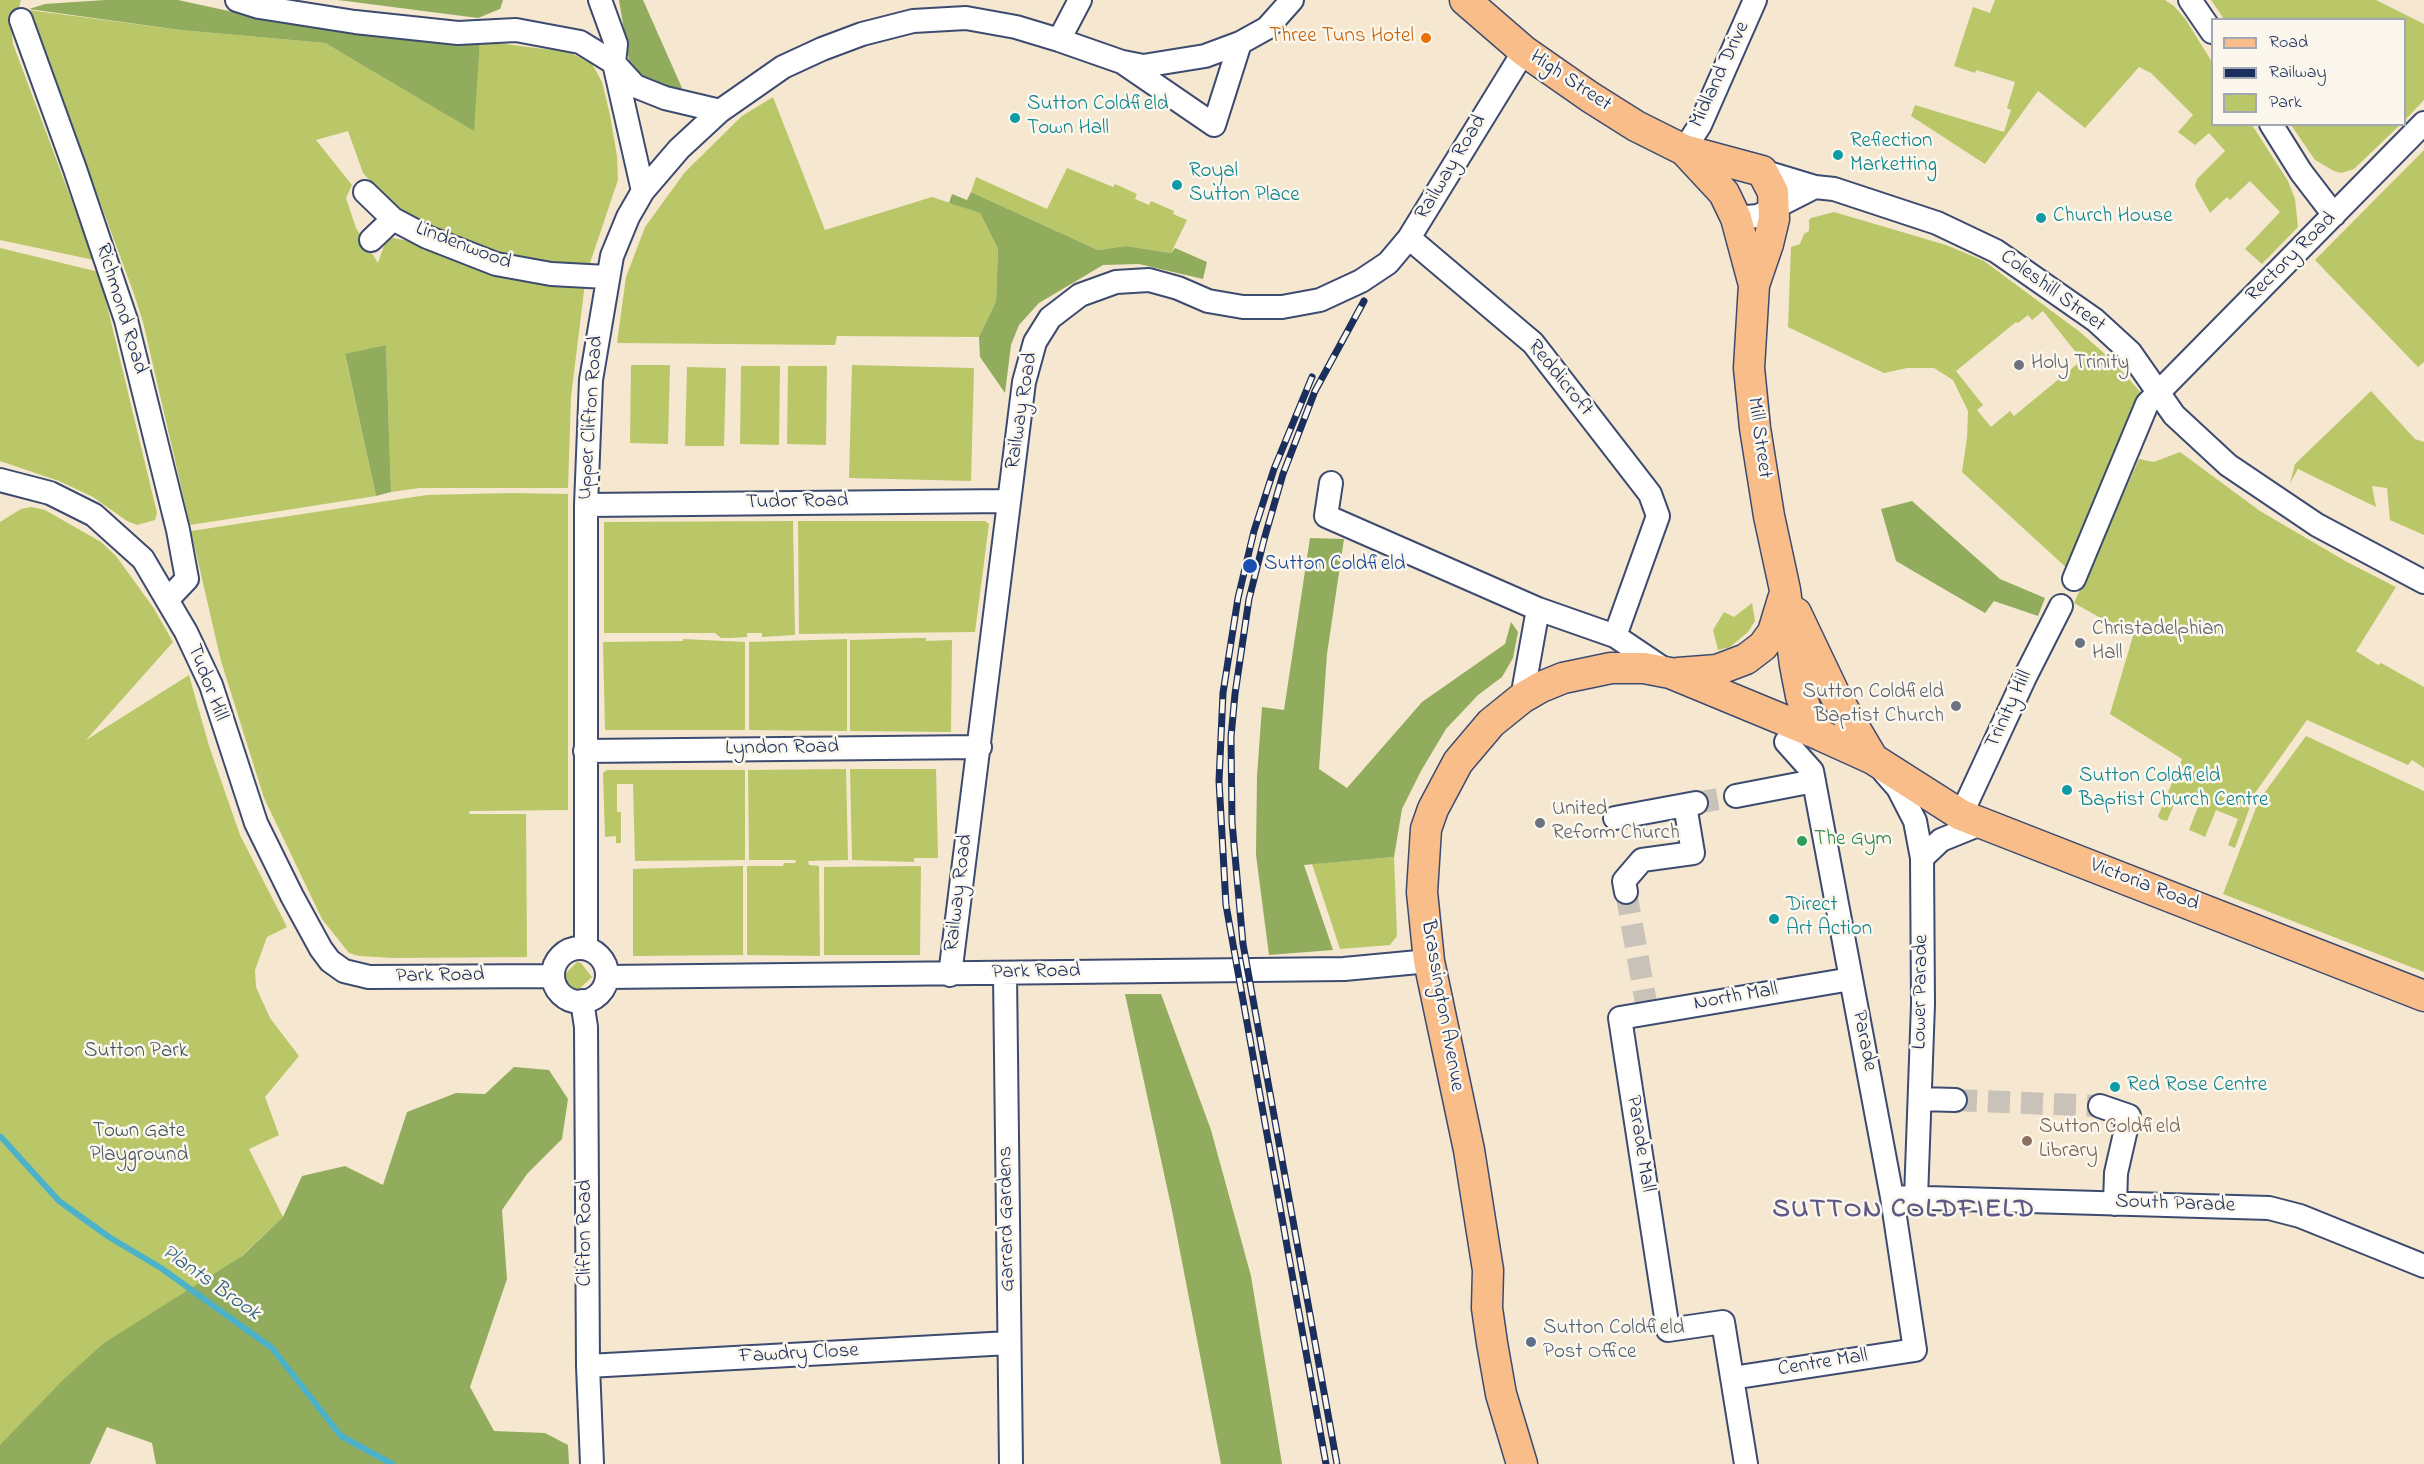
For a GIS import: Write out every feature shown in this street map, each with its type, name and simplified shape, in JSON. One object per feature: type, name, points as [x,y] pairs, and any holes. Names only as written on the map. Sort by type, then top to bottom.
[{"type":"main road","name":"High Street","points":[[1465,0],[1524,51],[1636,126],[1684,150],[1756,169]]},
{"type":"main road","name":"High Street","points":[[1684,150],[1730,206]]},
{"type":"main road","points":[[1756,169],[1773,192],[1775,208]]},
{"type":"main road","name":"Mill Street","points":[[1730,206],[1754,285]]},
{"type":"main road","name":"Mill Street","points":[[1775,208],[1768,244],[1754,285],[1749,368],[1755,428],[1769,516],[1785,590],[1801,696],[1808,715],[1820,735]]},
{"type":"main road","name":"Mill Street","points":[[1670,673],[1718,670],[1746,659],[1763,646],[1773,632],[1785,590]]},
{"type":"main road","name":"Mill Street","points":[[1785,590],[1835,695],[1873,759]]},
{"type":"main road","name":"Brassington Avenue","points":[[1522,1464],[1501,1394],[1487,1308],[1488,1270],[1471,1162],[1429,961],[1422,892],[1426,829],[1433,809],[1458,762],[1491,723],[1522,698],[1563,678],[1611,668],[1644,668],[1670,673],[1873,759]]},
{"type":"main road","name":"Victoria Road","points":[[1873,759],[1972,819],[2424,996]]},
{"type":"street","points":[[237,0],[260,7],[355,22],[458,33],[516,30],[580,42],[614,63],[635,86],[665,98],[720,111]]},
{"type":"street","points":[[600,0],[616,44],[614,63],[643,191]]},
{"type":"street","points":[[1059,40],[1080,0]]},
{"type":"street","points":[[1122,62],[1143,66],[1168,64],[1205,56],[1240,43],[1267,28],[1292,0]]},
{"type":"street","name":"Midland Drive","points":[[1684,150],[1700,125],[1755,0]]},
{"type":"street","points":[[2190,0],[2211,31]]},
{"type":"street","name":"Upper Clifton Road","points":[[586,948],[586,505],[591,380],[612,256],[628,217],[643,191],[679,149],[720,111],[783,68],[822,49],[862,34],[913,21],[966,18],[1016,27],[1122,62]]},
{"type":"street","name":"Richmond Road","points":[[21,20],[126,320],[178,530],[187,579],[168,599]]},
{"type":"street","points":[[1122,62],[1224,129],[1240,43]]},
{"type":"street","name":"Railway Road","points":[[950,975],[1024,382],[1035,342],[1050,318],[1080,295],[1116,282],[1149,280],[1178,288],[1208,301],[1243,307],[1282,307],[1320,300],[1361,281],[1388,263],[1409,238],[1524,51]]},
{"type":"street","name":"Rectory Road","points":[[2159,391],[2424,123]]},
{"type":"street","points":[[2272,126],[2301,172],[2334,215]]},
{"type":"street","points":[[1756,169],[1733,179],[1730,206],[1758,216],[1815,187]]},
{"type":"street","name":"High Street","points":[[1756,169],[1815,187]]},
{"type":"street","name":"Coleshill Street","points":[[1815,187],[1834,189],[1937,223],[1996,251],[2096,320],[2130,352],[2175,415],[2228,465],[2317,525],[2424,582]]},
{"type":"street","name":"Lindenwood","points":[[365,192],[393,219],[427,237],[496,264],[551,274],[607,277]]},
{"type":"street","name":"Lindenwood","points":[[371,240],[393,219]]},
{"type":"street","name":"Reddicroft","points":[[1409,238],[1533,343],[1650,494],[1658,516],[1615,636]]},
{"type":"street","points":[[2074,579],[2147,404],[2159,391]]},
{"type":"street","name":"Tudor Hill","points":[[0,480],[50,493],[94,515],[143,559],[168,599],[212,685],[256,823],[292,896],[330,961]]},
{"type":"street","points":[[1331,483],[1326,516],[1538,609],[1615,636],[1670,673]]},
{"type":"street","name":"Tudor Road","points":[[586,505],[1009,501]]},
{"type":"street","name":"Trinity Hill","points":[[1972,819],[2025,677],[2061,606]]},
{"type":"street","points":[[1522,698],[1538,609]]},
{"type":"street","name":"Parade","points":[[1786,742],[1812,771],[1892,1197],[1915,1350]]},
{"type":"street","name":"Lyndon Road","points":[[585,751],[980,747]]},
{"type":"street","name":"Lower Parade","points":[[1873,759],[1898,788],[1915,821],[1922,858],[1923,1004],[1916,1198]]},
{"type":"street","points":[[1736,796],[1814,781]]},
{"type":"street","points":[[1616,818],[1691,804],[1693,853],[1642,860],[1624,881],[1626,892]]},
{"type":"street","points":[[1922,858],[1941,840],[1972,819]]},
{"type":"street","points":[[586,948],[597,954],[603,961],[606,977],[599,994],[582,1001],[573,1001],[556,988],[553,976],[554,967],[562,955],[573,949],[586,948]]},
{"type":"street","name":"Park Road","points":[[330,961],[344,971],[369,977],[553,976]]},
{"type":"street","name":"Park Road","points":[[606,977],[1344,969],[1429,961]]},
{"type":"street","name":"Garrard Gardens","points":[[1005,974],[1011,1464]]},
{"type":"street","name":"North Mall","points":[[1620,1018],[1851,979]]},
{"type":"street","name":"Clifton Road","points":[[582,1001],[586,1027],[588,1366],[592,1464]]},
{"type":"street","name":"Parade Mall","points":[[1620,1018],[1668,1330],[1724,1322],[1732,1378]]},
{"type":"street","points":[[1920,1100],[1955,1100]]},
{"type":"street","points":[[2100,1106],[2129,1116],[2116,1173],[2115,1204]]},
{"type":"street","name":"South Parade","points":[[1892,1197],[2269,1208],[2300,1216],[2424,1266]]},
{"type":"street","name":"Fawdry Close","points":[[588,1366],[1009,1343]]},
{"type":"street","name":"Centre Mall","points":[[1732,1378],[1915,1350]]},
{"type":"street","points":[[1732,1378],[1746,1464]]},
{"type":"green space","points":[[0,0],[21,0],[12,34],[13,44],[94,260],[0,240]]},
{"type":"green space","points":[[105,0],[178,0],[270,20],[480,41],[474,131],[325,43],[180,30],[29,9],[45,4]]},
{"type":"green space","points":[[338,0],[503,0],[500,9],[478,18]]},
{"type":"green space","points":[[619,0],[643,0],[682,88],[673,92],[631,73]]},
{"type":"green space","points":[[1995,0],[2165,0],[2174,6],[2186,20],[2211,60],[2211,126],[2253,126],[2288,181],[2295,199],[2298,227],[2262,264],[2245,249],[2280,212],[2250,181],[2230,200],[2227,197],[2210,213],[2195,186],[2197,179],[2225,151],[2209,133],[2195,145],[2178,132],[2193,115],[2151,73],[2139,67],[2085,128],[2038,91],[1985,164],[1911,116],[1915,105],[2004,132],[2011,110],[2007,108],[2015,82],[1954,66],[1973,7],[1990,13]]},
{"type":"green space","points":[[2211,0],[2376,0],[2424,24],[2424,100],[2406,119],[2406,18],[2223,18]]},
{"type":"green space","points":[[29,10],[180,30],[325,43],[473,130],[480,41],[569,52],[592,64],[602,82],[610,115],[617,156],[618,180],[589,266],[526,264],[426,227],[394,207],[363,173],[348,131],[316,140],[352,185],[346,198],[356,228],[378,263],[387,237],[585,283],[571,397],[568,488],[419,488],[391,492],[386,345],[345,355],[376,496],[190,525],[143,322]]},
{"type":"green space","points":[[773,97],[825,230],[932,197],[980,213],[998,249],[996,301],[979,337],[837,336],[835,345],[617,343],[626,277],[645,227],[685,172],[742,116]]},
{"type":"green space","points":[[2292,126],[2399,126],[2354,169],[2341,173],[2315,160]]},
{"type":"green space","points":[[2424,150],[2424,362],[2418,367],[2315,260]]},
{"type":"green space","points":[[1067,168],[1113,187],[1115,184],[1137,194],[1135,199],[1149,205],[1151,201],[1174,211],[1173,214],[1187,220],[1171,253],[1126,246],[1098,250],[971,192],[976,177],[1047,209]]},
{"type":"green space","points":[[971,192],[1098,250],[1126,246],[1171,253],[1175,248],[1207,262],[1203,279],[1139,264],[1103,265],[1039,303],[1019,325],[1011,345],[1005,393],[980,357],[979,337],[996,301],[998,249],[980,213],[949,203],[952,194],[967,200]]},
{"type":"green space","points":[[1834,212],[1946,245],[1984,261],[2080,332],[2113,361],[2142,394],[2070,571],[1962,472],[1968,411],[1953,380],[1934,368],[1907,368],[1884,373],[1788,327],[1791,247],[1800,244],[1804,234],[1809,231],[1811,218]],"holes":[[[2043,311],[2082,360],[2014,416],[2010,411],[1991,427],[1977,410],[1983,405],[1956,371],[2016,322],[2018,323],[2028,315],[2032,320]]]},
{"type":"green space","points":[[0,248],[99,272],[157,513],[155,520],[137,525],[127,521],[93,497],[59,481],[0,461]]},
{"type":"green space","points":[[386,345],[391,492],[376,496],[345,354]]},
{"type":"green space","points":[[631,365],[670,365],[668,444],[630,443]]},
{"type":"green space","points":[[852,365],[974,368],[971,481],[849,478]]},
{"type":"green space","points":[[741,366],[780,366],[779,445],[740,444]]},
{"type":"green space","points":[[788,366],[827,366],[826,445],[787,444]]},
{"type":"green space","points":[[687,367],[726,368],[724,446],[685,446]]},
{"type":"green space","points":[[2371,391],[2415,439],[2424,442],[2424,535],[2390,520],[2387,488],[2372,486],[2376,507],[2298,469],[2290,483],[2295,464]]},
{"type":"green space","points":[[2180,452],[2260,511],[2347,562],[2396,587],[2356,651],[2378,665],[2381,663],[2424,687],[2424,768],[2412,760],[2408,765],[2307,720],[2255,793],[2235,848],[2228,845],[2238,819],[2216,810],[2205,837],[2189,830],[2199,804],[2178,795],[2167,821],[2158,816],[2182,759],[2110,714],[2133,636],[2074,603],[2139,459],[2154,462]]},
{"type":"green space","points":[[568,494],[568,810],[470,811],[469,814],[526,814],[527,957],[393,958],[359,956],[349,953],[322,919],[264,798],[221,661],[191,531],[427,495]]},
{"type":"green space","points":[[1912,501],[2000,579],[2045,598],[2038,616],[1994,601],[1985,613],[1896,561],[1881,509]]},
{"type":"green space","name":"Sutton Park","points":[[31,507],[45,510],[101,542],[116,556],[153,607],[173,642],[86,740],[189,675],[209,746],[240,835],[287,927],[267,937],[255,970],[256,987],[270,1018],[299,1056],[265,1097],[279,1135],[249,1149],[283,1217],[105,1384],[0,1464],[0,522],[21,509]]},
{"type":"green space","points":[[793,521],[795,635],[762,637],[762,633],[747,633],[747,637],[721,638],[715,633],[604,633],[604,522]]},
{"type":"green space","points":[[798,521],[985,521],[989,524],[975,632],[799,634]]},
{"type":"green space","points":[[1310,538],[1344,539],[1327,654],[1319,769],[1347,788],[1422,702],[1505,644],[1511,622],[1518,632],[1513,658],[1502,677],[1478,695],[1446,729],[1421,771],[1402,809],[1394,857],[1304,865],[1333,950],[1269,955],[1256,855],[1257,776],[1262,707],[1284,710]]},
{"type":"green space","points":[[1752,603],[1755,621],[1748,632],[1730,647],[1718,650],[1713,630],[1724,612],[1734,617]]},
{"type":"green space","points":[[926,638],[926,641],[952,640],[951,732],[850,731],[850,640]]},
{"type":"green space","points":[[683,639],[745,642],[745,730],[605,730],[603,642],[683,641]]},
{"type":"green space","points":[[847,639],[847,731],[749,730],[749,642]]},
{"type":"green space","points":[[2306,736],[2424,791],[2424,972],[2223,894],[2259,800]]},
{"type":"green space","points":[[846,769],[848,860],[808,861],[809,865],[819,866],[820,956],[747,955],[747,866],[783,866],[784,863],[795,863],[796,860],[749,860],[748,770]]},
{"type":"green space","points":[[850,769],[936,769],[938,858],[914,858],[914,862],[852,860]]},
{"type":"green space","points":[[607,770],[745,770],[745,860],[635,861],[633,784],[617,784],[617,812],[621,812],[621,843],[616,843],[616,836],[605,837],[603,773]]},
{"type":"green space","points":[[1394,857],[1397,936],[1390,945],[1340,949],[1312,864]]},
{"type":"green space","points":[[743,866],[743,955],[633,956],[633,869]]},
{"type":"green space","points":[[921,866],[920,955],[824,955],[824,867]]},
{"type":"green space","points":[[577,962],[581,963],[592,977],[577,991],[564,979],[564,975]]},
{"type":"green space","points":[[1125,994],[1161,994],[1211,1130],[1251,1276],[1282,1464],[1221,1464],[1173,1215]]},
{"type":"green space","points":[[514,1067],[549,1070],[568,1099],[562,1139],[527,1174],[502,1210],[507,1279],[470,1387],[494,1431],[545,1433],[568,1445],[569,1464],[156,1464],[152,1443],[107,1427],[90,1464],[0,1464],[0,1445],[64,1379],[104,1343],[242,1256],[283,1217],[302,1176],[345,1166],[383,1185],[407,1112],[456,1093],[485,1094]]},
{"type":"waterway","name":"Plants Brook","points":[[1,1137],[59,1201],[109,1237],[161,1268],[272,1348],[341,1436],[392,1464]]},
{"type":"tunnel","points":[[1696,803],[1736,796]]},
{"type":"tunnel","points":[[1626,892],[1648,1014]]},
{"type":"tunnel","points":[[1955,1100],[2100,1106]]},
{"type":"railway","points":[[1337,1464],[1243,944],[1232,822],[1231,737],[1249,599],[1283,474],[1315,391],[1364,301]]},
{"type":"railway","points":[[1312,377],[1274,469],[1254,531],[1238,598],[1223,693],[1219,781],[1226,905],[1326,1464]]},
{"type":"place","name":"Three Tuns Hotel","points":[[1426,38]]},
{"type":"place","name":"Sutton Coldfield Town Hall","points":[[1015,118]]},
{"type":"place","name":"Reflection Marketting","points":[[1838,155]]},
{"type":"place","name":"Royal Sutton Place","points":[[1177,185]]},
{"type":"place","name":"Church House","points":[[2041,218]]},
{"type":"place","name":"Holy Trinity","points":[[2019,365]]},
{"type":"place","name":"Sutton Coldfield","points":[[1250,566]]},
{"type":"place","name":"Christadelphian Hall","points":[[2080,643]]},
{"type":"place","name":"Sutton Coldfield Baptist Church","points":[[1956,706]]},
{"type":"place","name":"Sutton Coldfield Baptist Church Centre","points":[[2067,790]]},
{"type":"place","name":"United Reform Church","points":[[1540,823]]},
{"type":"place","name":"The Gym","points":[[1802,841]]},
{"type":"place","name":"Direct Art Action","points":[[1774,919]]},
{"type":"place","name":"Red Rose Centre","points":[[2115,1087]]},
{"type":"place","name":"Sutton Coldfield Library","points":[[2027,1141]]},
{"type":"place","name":"Sutton Coldfield Post Office","points":[[1531,1342]]},
{"type":"district","name":"SUTTON COLDFIELD","points":[[1904,1212]]},
{"type":"park label","name":"Town Gate Playground","points":[[139,1145]]}]
